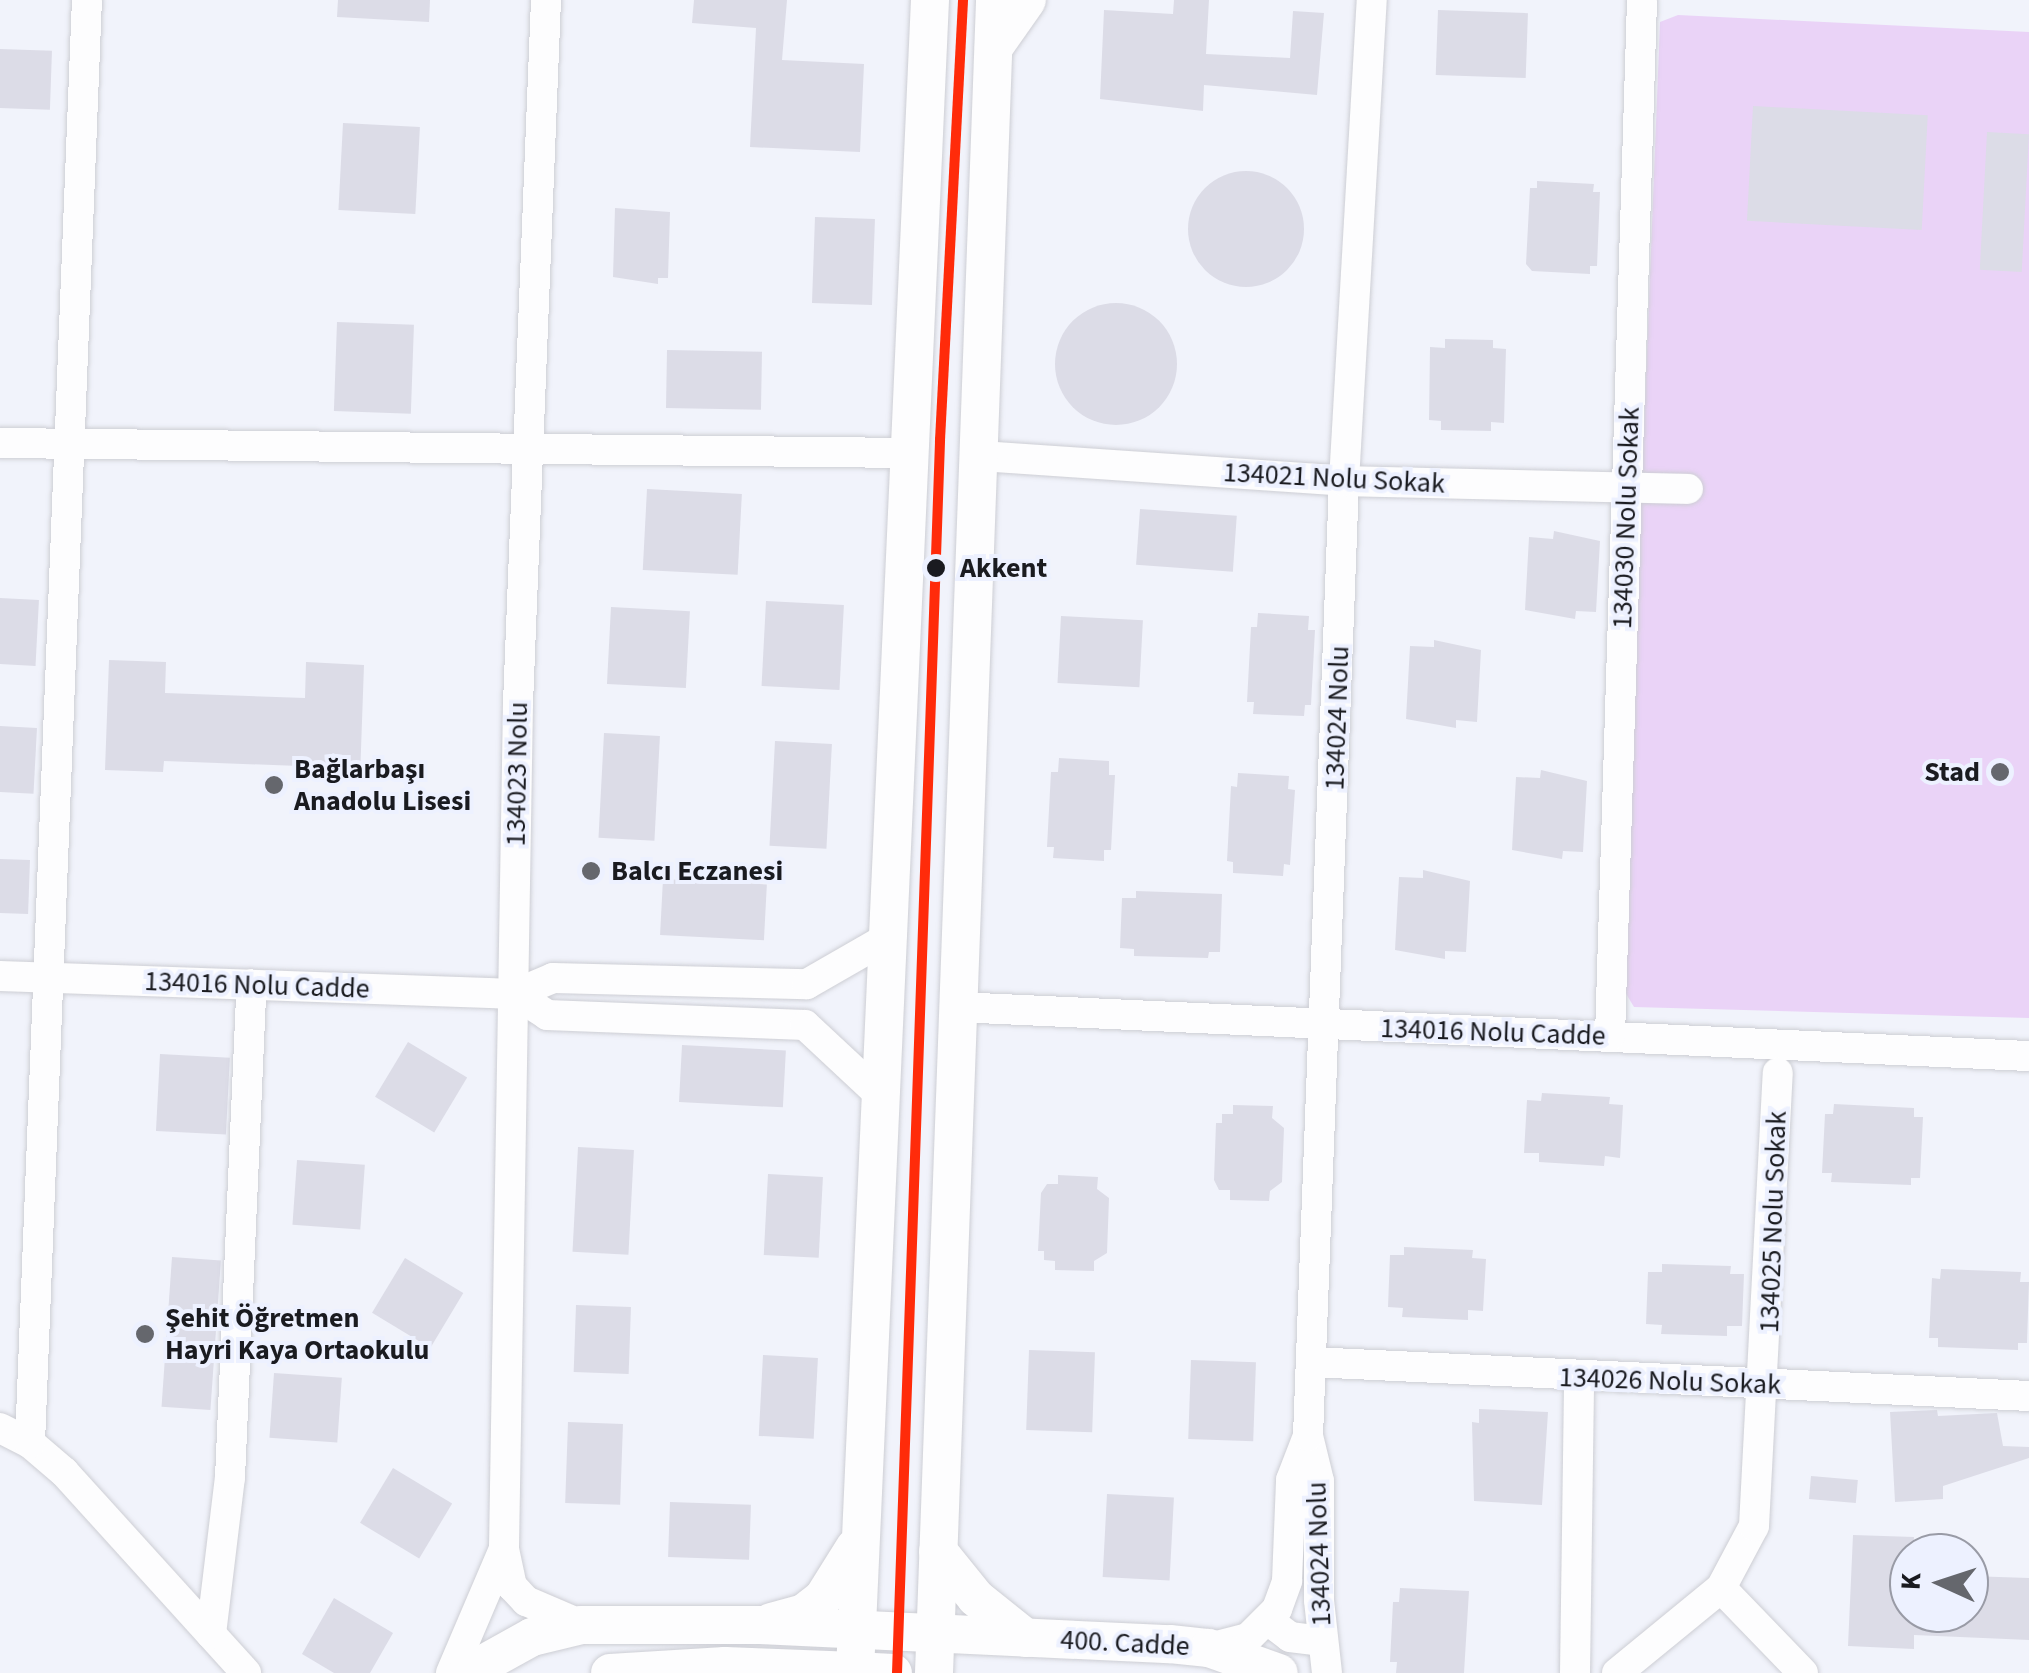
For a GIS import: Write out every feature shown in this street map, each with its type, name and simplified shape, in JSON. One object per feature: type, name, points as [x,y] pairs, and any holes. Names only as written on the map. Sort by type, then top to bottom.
[{"type":"main road","points":[[934,1673],[995,0]]},
{"type":"main road","points":[[994,47],[1027,0]]},
{"type":"main road","points":[[834,1672],[856,1632],[862,1531],[910,453],[923,10]]},
{"type":"main road","points":[[466,1673],[532,1636],[582,1625],[760,1625],[804,1613],[842,1577],[862,1531]]},
{"type":"main road","points":[[938,1551],[976,1598],[1026,1638]]},
{"type":"main road","name":"400. Cadde","points":[[760,1625],[1209,1648],[1278,1673]]},
{"type":"main road","points":[[610,1673],[725,1666],[893,1673]]},
{"type":"street","points":[[30,1442],[45,978],[87,0]]},
{"type":"street","name":"134023 Nolu","points":[[504,1549],[514,994],[546,0]]},
{"type":"street","name":"134024 Nolu","points":[[1327,1673],[1319,1481],[1308,1436],[1328,1026],[1344,481],[1372,0]]},
{"type":"street","name":"134030 Nolu Sokak","points":[[1610,1036],[1642,0]]},
{"type":"street","points":[[0,443],[529,444],[910,453]]},
{"type":"street","name":"134021 Nolu Sokak","points":[[981,456],[1344,481],[1688,489]]},
{"type":"street","points":[[514,994],[553,978],[807,984],[887,938]]},
{"type":"street","name":"134016 Nolu Cadde","points":[[0,976],[514,994]]},
{"type":"street","points":[[211,1634],[230,1478],[252,984]]},
{"type":"street","points":[[514,994],[547,1016],[806,1025],[880,1094]]},
{"type":"street","name":"134016 Nolu Cadde","points":[[956,1007],[2029,1056]]},
{"type":"street","name":"134025 Nolu Sokak","points":[[1616,1673],[1721,1588],[1754,1526],[1766,1386],[1778,1072]]},
{"type":"street","name":"134026 Nolu Sokak","points":[[1311,1362],[1580,1378],[2029,1396]]},
{"type":"street","points":[[1575,1673],[1580,1378]]},
{"type":"street","points":[[0,1428],[30,1442],[246,1673]]},
{"type":"street","name":"134024 Nolu","points":[[1209,1648],[1248,1638],[1269,1621],[1287,1582],[1292,1480],[1308,1436]]},
{"type":"street","points":[[504,1549],[512,1586],[526,1600],[582,1625]]},
{"type":"street","points":[[451,1673],[504,1549]]},
{"type":"street","points":[[1721,1588],[1804,1673]]},
{"type":"street","points":[[1269,1621],[1290,1637],[1323,1641]]},
{"type":"shaded area","points":[[1678,15],[2029,32],[2029,1018],[1634,1007],[1622,987],[1660,22]]},
{"type":"building","points":[[338,0],[430,0],[429,22],[337,17]]},
{"type":"building","points":[[694,0],[787,0],[782,60],[864,64],[860,152],[750,147],[756,28],[692,23]]},
{"type":"building","points":[[1174,0],[1209,0],[1206,54],[1290,58],[1293,11],[1324,13],[1317,95],[1204,85],[1203,111],[1100,99],[1104,10],[1173,14]]},
{"type":"building","points":[[1438,10],[1528,13],[1526,78],[1436,75]]},
{"type":"building","points":[[0,49],[52,51],[50,110],[0,108]]},
{"type":"building","points":[[1753,106],[1928,115],[1922,230],[1747,221]]},
{"type":"building","points":[[343,123],[420,127],[415,214],[338,210]]},
{"type":"building","points":[[1987,132],[2029,134],[2022,272],[1980,270]]},
{"type":"building","points":[[1246,171],[1268,175],[1287,188],[1300,207],[1304,229],[1300,251],[1287,270],[1268,283],[1246,287],[1224,283],[1205,270],[1192,251],[1188,229],[1192,207],[1205,188],[1224,175]]},
{"type":"building","points":[[1537,181],[1594,184],[1593,192],[1600,192],[1597,266],[1590,266],[1590,274],[1532,271],[1526,264],[1530,188],[1537,188]]},
{"type":"building","points":[[615,208],[670,212],[668,278],[658,278],[658,284],[613,277]]},
{"type":"building","points":[[815,217],[875,219],[872,305],[812,303]]},
{"type":"building","points":[[1116,303],[1139,308],[1159,321],[1172,341],[1177,364],[1172,387],[1159,407],[1139,420],[1116,425],[1093,420],[1073,407],[1060,387],[1055,364],[1060,341],[1073,321],[1093,308]]},
{"type":"building","points":[[337,322],[414,325],[411,414],[334,411]]},
{"type":"building","points":[[1445,339],[1493,340],[1493,348],[1506,349],[1504,423],[1491,422],[1491,431],[1441,430],[1441,421],[1429,420],[1430,347],[1445,348]]},
{"type":"building","points":[[667,350],[762,352],[761,410],[666,408]]},
{"type":"building","points":[[647,489],[742,494],[738,575],[643,570]]},
{"type":"building","points":[[1140,509],[1237,516],[1233,572],[1136,565]]},
{"type":"building","points":[[1554,531],[1600,541],[1596,612],[1576,611],[1575,619],[1525,610],[1529,537],[1553,539]]},
{"type":"building","points":[[0,598],[39,600],[35,666],[0,664]]},
{"type":"building","points":[[766,601],[844,605],[839,690],[762,686]]},
{"type":"building","points":[[611,607],[690,611],[686,688],[607,684]]},
{"type":"building","points":[[1258,613],[1309,616],[1308,630],[1315,630],[1311,705],[1305,705],[1304,716],[1253,714],[1254,702],[1247,702],[1251,627],[1257,627]]},
{"type":"building","points":[[1061,616],[1143,620],[1139,687],[1057,683]]},
{"type":"building","points":[[1434,640],[1481,650],[1477,722],[1456,720],[1456,728],[1406,719],[1410,646],[1434,647]]},
{"type":"building","points":[[109,660],[166,662],[165,693],[305,698],[306,662],[364,665],[360,778],[299,776],[299,766],[164,761],[163,772],[105,770]]},
{"type":"building","points":[[0,726],[37,728],[33,794],[0,792]]},
{"type":"building","points":[[604,733],[660,736],[654,841],[599,838]]},
{"type":"building","points":[[775,741],[832,744],[826,849],[770,846]]},
{"type":"building","points":[[1059,758],[1109,761],[1109,775],[1115,775],[1111,850],[1104,850],[1104,861],[1053,858],[1054,847],[1047,847],[1051,772],[1058,772]]},
{"type":"building","points":[[1541,770],[1587,781],[1583,852],[1563,851],[1562,859],[1512,850],[1516,777],[1540,778]]},
{"type":"building","points":[[1238,773],[1289,776],[1288,789],[1295,790],[1290,865],[1284,864],[1283,876],[1233,873],[1233,862],[1227,861],[1231,786],[1237,787]]},
{"type":"building","points":[[0,859],[30,860],[28,914],[0,913]]},
{"type":"building","points":[[1423,870],[1470,881],[1466,952],[1445,951],[1445,959],[1395,950],[1399,877],[1423,878]]},
{"type":"building","points":[[663,879],[767,884],[764,940],[660,935]]},
{"type":"building","points":[[1136,891],[1222,894],[1220,952],[1209,952],[1208,958],[1134,956],[1134,949],[1120,948],[1122,898],[1136,898]]},
{"type":"building","points":[[408,1042],[467,1078],[434,1132],[375,1097]]},
{"type":"building","points":[[682,1045],[786,1050],[783,1107],[679,1102]]},
{"type":"building","points":[[160,1054],[230,1058],[226,1135],[156,1131]]},
{"type":"building","points":[[1542,1093],[1610,1097],[1609,1104],[1623,1105],[1620,1158],[1605,1156],[1604,1166],[1539,1162],[1539,1153],[1524,1153],[1527,1100],[1541,1101]]},
{"type":"building","points":[[1834,1104],[1914,1108],[1914,1117],[1923,1117],[1920,1178],[1911,1178],[1911,1185],[1831,1182],[1832,1173],[1822,1173],[1825,1114],[1833,1114]]},
{"type":"building","points":[[1233,1105],[1273,1106],[1272,1118],[1284,1128],[1282,1182],[1270,1191],[1269,1201],[1230,1200],[1230,1190],[1219,1190],[1214,1180],[1216,1123],[1222,1123],[1222,1114],[1233,1114]]},
{"type":"building","points":[[578,1147],[634,1150],[628,1255],[573,1252]]},
{"type":"building","points":[[297,1160],[365,1165],[360,1230],[292,1225]]},
{"type":"building","points":[[768,1174],[823,1177],[819,1258],[764,1255]]},
{"type":"building","points":[[1058,1175],[1098,1177],[1097,1189],[1109,1198],[1107,1253],[1094,1261],[1094,1271],[1055,1270],[1055,1261],[1044,1260],[1044,1251],[1038,1251],[1041,1193],[1047,1184],[1058,1184]]},
{"type":"building","points":[[1404,1247],[1473,1250],[1472,1258],[1486,1259],[1483,1311],[1468,1310],[1468,1320],[1402,1317],[1403,1308],[1388,1307],[1390,1255],[1404,1255]]},
{"type":"building","points":[[172,1257],[221,1260],[210,1410],[162,1407]]},
{"type":"building","points":[[405,1258],[463,1293],[430,1348],[372,1313]]},
{"type":"building","points":[[1662,1264],[1731,1266],[1730,1274],[1744,1274],[1742,1326],[1727,1326],[1727,1336],[1661,1334],[1662,1325],[1646,1324],[1648,1272],[1662,1272]]},
{"type":"building","points":[[1941,1269],[2021,1272],[2020,1282],[2029,1282],[2027,1343],[2018,1343],[2018,1350],[1938,1347],[1938,1338],[1929,1338],[1932,1278],[1940,1279]]},
{"type":"building","points":[[576,1305],[631,1307],[629,1374],[574,1372]]},
{"type":"building","points":[[1029,1350],[1095,1352],[1092,1432],[1026,1430]]},
{"type":"building","points":[[763,1355],[818,1358],[814,1439],[759,1436]]},
{"type":"building","points":[[1191,1360],[1256,1362],[1253,1441],[1188,1439]]},
{"type":"building","points":[[274,1373],[342,1378],[337,1443],[269,1438]]},
{"type":"building","points":[[1479,1409],[1548,1412],[1542,1505],[1474,1501],[1472,1422],[1479,1423]]},
{"type":"building","points":[[1937,1410],[1938,1416],[1997,1413],[2003,1446],[2029,1447],[2029,1458],[1943,1486],[1943,1499],[1895,1502],[1890,1412]]},
{"type":"building","points":[[568,1422],[623,1424],[620,1505],[565,1503]]},
{"type":"building","points":[[393,1468],[452,1504],[419,1558],[360,1523]]},
{"type":"building","points":[[1811,1476],[1858,1480],[1856,1503],[1809,1499]]},
{"type":"building","points":[[1107,1494],[1174,1498],[1170,1580],[1103,1577]]},
{"type":"building","points":[[670,1502],[751,1505],[749,1560],[668,1557]]},
{"type":"building","points":[[1853,1535],[1889,1536],[1889,1633],[1989,1633],[1989,1577],[2029,1578],[2029,1640],[1914,1635],[1914,1649],[1848,1646]]},
{"type":"building","points":[[1400,1588],[1469,1591],[1464,1673],[1396,1673],[1397,1662],[1390,1662],[1393,1602],[1399,1602]]},
{"type":"building","points":[[334,1598],[393,1633],[370,1673],[334,1673],[302,1654]]},
{"type":"transit line","points":[[897,1673],[940,440],[963,0]]},
{"type":"place","name":"Akkent","points":[[936,568]]},
{"type":"place","name":"Stad","points":[[2000,772]]},
{"type":"place","name":"Bağlarbaşı Anadolu Lisesi","points":[[274,785]]},
{"type":"place","name":"Balcı Eczanesi","points":[[591,871]]},
{"type":"place","name":"Şehit Öğretmen Hayri Kaya Ortaokulu","points":[[145,1334]]}]
